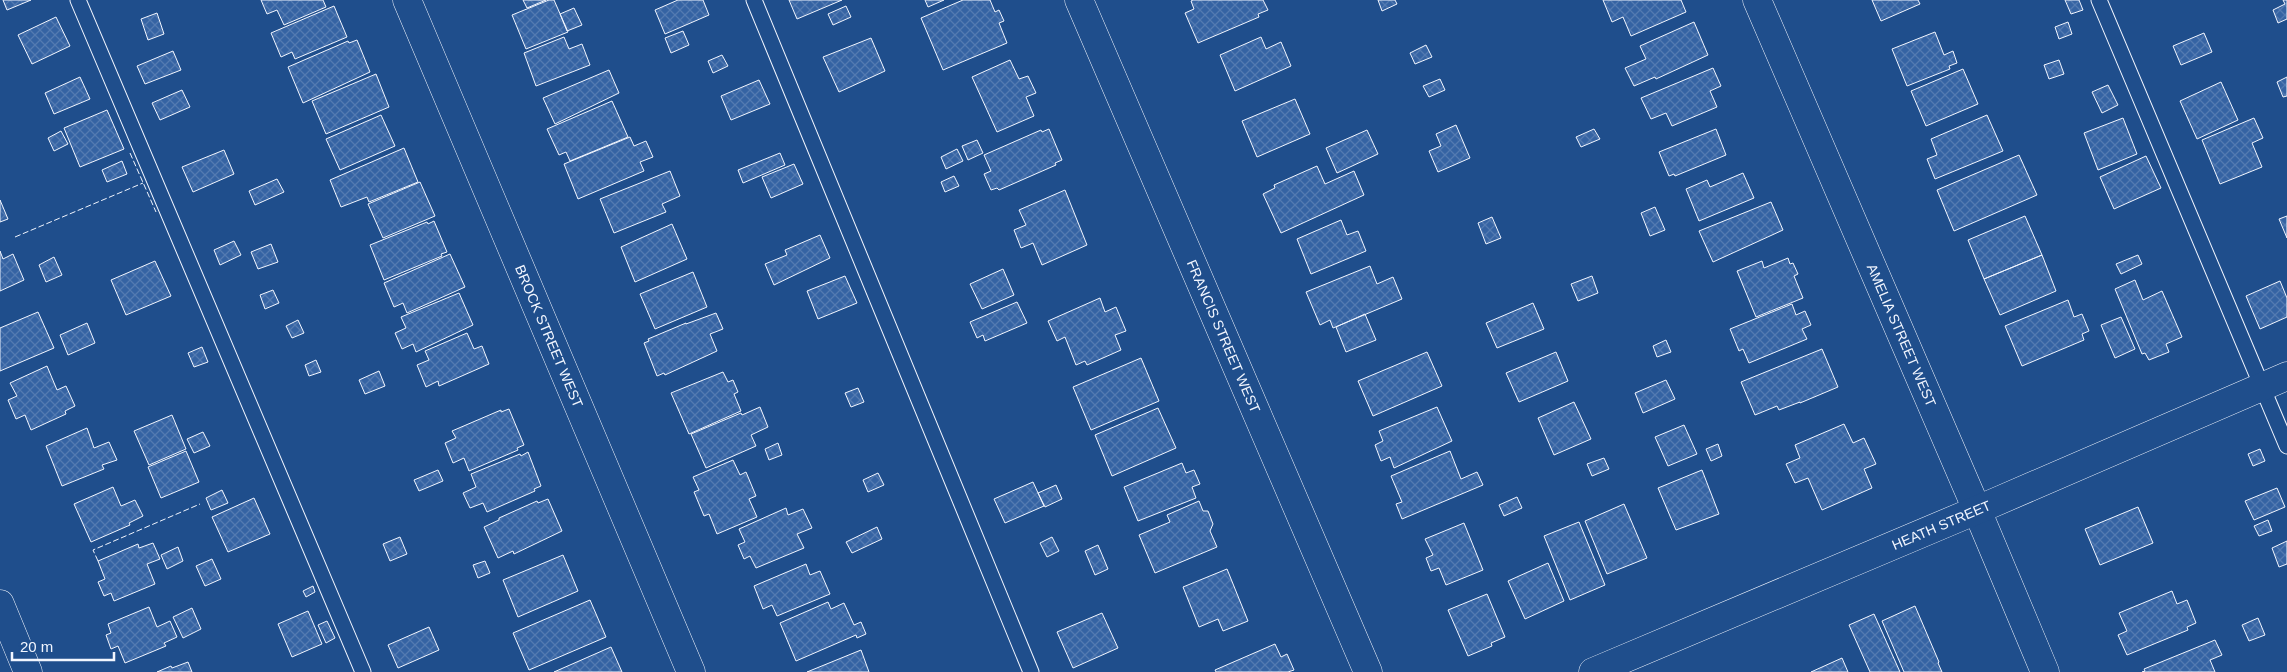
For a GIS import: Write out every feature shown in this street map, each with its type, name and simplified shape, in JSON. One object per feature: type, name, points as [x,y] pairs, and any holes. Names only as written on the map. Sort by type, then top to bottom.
[{"type":"street","name":"BROCK STREET WEST","points":[[407,0],[691,672]]},
{"type":"street","name":"FRANCIS STREET WEST","points":[[1079,0],[1368,672]]},
{"type":"street","name":"AMELIA STREET WEST","points":[[1758,0],[1977,510],[2044,672]]},
{"type":"street","name":"HEATH STREET","points":[[1593,672],[1977,510],[2287,376]]},
{"type":"street","points":[[0,604],[28,672]]},
{"type":"lane","points":[[78,0],[363,672]]},
{"type":"lane","points":[[754,0],[1031,672]]},
{"type":"lane","points":[[2099,0],[2287,446]]},
{"type":"building","points":[[3,0],[31,0],[7,10]]},
{"type":"building","points":[[261,0],[323,0],[326,7],[284,25],[277,10],[267,14]]},
{"type":"building","points":[[523,0],[546,0],[527,8]]},
{"type":"building","points":[[549,0],[554,0],[568,32],[526,49],[512,15]]},
{"type":"building","points":[[678,0],[703,0],[709,15],[665,34],[655,10]]},
{"type":"building","points":[[789,0],[842,0],[797,19]]},
{"type":"building","points":[[925,0],[944,0],[928,7]]},
{"type":"building","points":[[963,0],[990,0],[995,12],[999,10],[1004,21],[999,23],[1007,43],[943,70],[921,18]]},
{"type":"building","points":[[1193,0],[1263,0],[1268,10],[1258,14],[1259,17],[1198,43],[1185,13],[1194,9],[1191,1]]},
{"type":"building","points":[[1378,0],[1395,0],[1397,4],[1382,11]]},
{"type":"building","points":[[1603,0],[1681,0],[1686,12],[1631,36],[1623,17],[1612,22]]},
{"type":"building","points":[[1872,0],[1918,0],[1920,4],[1881,21]]},
{"type":"building","points":[[2065,0],[2079,0],[2083,10],[2071,14]]},
{"type":"building","points":[[2283,0],[2287,0],[2287,19],[2278,23],[2273,10],[2285,4]]},
{"type":"building","points":[[334,6],[347,37],[295,59],[292,52],[281,57],[271,33]]},
{"type":"building","points":[[846,6],[851,17],[833,25],[828,14]]},
{"type":"building","points":[[574,8],[582,25],[567,31],[560,14]]},
{"type":"building","points":[[157,13],[164,34],[148,40],[141,19]]},
{"type":"building","points":[[56,17],[70,46],[32,64],[18,35]]},
{"type":"building","points":[[1694,22],[1708,55],[1656,79],[1655,77],[1634,86],[1625,68],[1646,59],[1640,46]]},
{"type":"building","points":[[2068,22],[2072,34],[2059,39],[2055,27]]},
{"type":"building","points":[[683,31],[689,45],[671,53],[665,38]]},
{"type":"building","points":[[1935,32],[1944,55],[1953,51],[1957,63],[1949,66],[1950,69],[1907,86],[1892,49]]},
{"type":"building","points":[[2204,33],[2212,52],[2181,65],[2173,46]]},
{"type":"building","points":[[564,37],[569,49],[582,44],[590,65],[536,86],[524,53]]},
{"type":"building","points":[[1261,37],[1266,49],[1281,42],[1291,66],[1235,91],[1220,55]]},
{"type":"building","points":[[871,38],[885,71],[839,92],[823,57]]},
{"type":"building","points":[[357,40],[370,72],[303,103],[288,67],[348,41],[349,43]]},
{"type":"building","points":[[1426,45],[1432,57],[1415,64],[1410,53]]},
{"type":"building","points":[[173,51],[181,70],[145,84],[137,66]]},
{"type":"building","points":[[722,55],[728,66],[713,73],[708,61]]},
{"type":"building","points":[[1010,60],[1019,79],[1028,76],[1036,93],[1026,97],[1034,116],[997,132],[972,77]]},
{"type":"building","points":[[2059,60],[2064,74],[2049,79],[2044,65]]},
{"type":"building","points":[[1713,68],[1721,86],[1710,91],[1717,107],[1672,126],[1666,113],[1651,119],[1641,98]]},
{"type":"building","points":[[1963,69],[1978,104],[1926,126],[1911,91]]},
{"type":"building","points":[[609,70],[619,93],[555,124],[543,98]]},
{"type":"building","points":[[376,74],[389,107],[326,134],[312,101]]},
{"type":"building","points":[[80,77],[90,99],[54,114],[45,93]]},
{"type":"building","points":[[2287,77],[2287,96],[2283,97],[2277,82]]},
{"type":"building","points":[[1440,79],[1445,90],[1429,97],[1423,86]]},
{"type":"building","points":[[759,80],[770,104],[731,120],[721,96]]},
{"type":"building","points":[[2221,82],[2238,120],[2197,139],[2180,101]]},
{"type":"building","points":[[2108,85],[2118,105],[2102,113],[2092,92]]},
{"type":"building","points":[[182,90],[190,107],[160,120],[152,103]]},
{"type":"building","points":[[1295,99],[1310,134],[1257,157],[1242,121]]},
{"type":"building","points":[[612,101],[628,137],[570,161],[566,152],[559,155],[547,129]]},
{"type":"building","points":[[107,110],[124,149],[80,167],[64,128]]},
{"type":"building","points":[[381,115],[395,146],[340,170],[326,139]]},
{"type":"building","points":[[1987,115],[2003,151],[1935,179],[1927,159],[1937,155],[1931,139]]},
{"type":"building","points":[[2123,118],[2137,154],[2098,170],[2084,133]]},
{"type":"building","points":[[2254,118],[2263,138],[2252,143],[2262,167],[2220,184],[2202,140]]},
{"type":"building","points":[[1456,125],[1470,158],[1438,172],[1429,151],[1441,146],[1436,134]]},
{"type":"building","points":[[1049,129],[1062,160],[1055,163],[1056,165],[999,190],[997,188],[991,190],[984,174],[991,171],[984,155],[1041,130],[1042,132]]},
{"type":"building","points":[[1594,129],[1600,139],[1581,147],[1576,137]]},
{"type":"building","points":[[1716,129],[1726,155],[1675,176],[1674,174],[1669,176],[1659,152]]},
{"type":"building","points":[[1367,130],[1378,154],[1337,173],[1326,148]]},
{"type":"building","points":[[61,131],[68,144],[54,151],[48,138]]},
{"type":"building","points":[[630,137],[634,146],[646,141],[653,157],[640,162],[644,171],[578,199],[564,164]]},
{"type":"building","points":[[977,140],[983,153],[968,160],[962,146]]},
{"type":"building","points":[[404,148],[418,182],[369,202],[367,197],[341,207],[330,180]]},
{"type":"building","points":[[957,149],[963,161],[946,169],[941,157]]},
{"type":"building","points":[[224,150],[234,174],[193,192],[182,167]]},
{"type":"building","points":[[780,153],[785,165],[743,183],[738,170]]},
{"type":"building","points":[[2019,155],[2037,195],[1954,231],[1937,190]]},
{"type":"building","points":[[2146,156],[2161,188],[2114,209],[2100,177]]},
{"type":"building","points":[[122,161],[127,174],[107,182],[102,170]]},
{"type":"building","points":[[794,164],[803,184],[771,198],[762,177]]},
{"type":"building","points":[[1317,166],[1325,184],[1354,171],[1364,195],[1281,233],[1263,194],[1275,188],[1274,185]]},
{"type":"building","points":[[670,171],[680,196],[662,204],[666,212],[614,233],[600,199]]},
{"type":"building","points":[[1743,173],[1754,198],[1699,221],[1686,189],[1707,180],[1710,187]]},
{"type":"building","points":[[954,176],[959,186],[945,192],[941,182]]},
{"type":"building","points":[[277,179],[284,192],[255,205],[249,191]]},
{"type":"building","points":[[420,182],[435,216],[383,238],[368,204]]},
{"type":"building","points":[[1065,190],[1087,245],[1042,265],[1033,243],[1021,248],[1014,230],[1026,225],[1019,210]]},
{"type":"building","points":[[0,200],[8,219],[0,222]]},
{"type":"building","points":[[1771,202],[1783,230],[1713,262],[1699,231]]},
{"type":"building","points":[[1655,207],[1665,230],[1650,236],[1641,213]]},
{"type":"building","points":[[2025,216],[2042,255],[1984,279],[1968,240]]},
{"type":"building","points":[[2287,216],[2287,238],[2279,219]]},
{"type":"building","points":[[1492,217],[1501,238],[1486,244],[1478,223]]},
{"type":"building","points":[[1341,220],[1347,235],[1358,231],[1366,251],[1311,274],[1297,239]]},
{"type":"building","points":[[434,221],[447,252],[441,254],[442,256],[384,280],[370,245],[427,222],[428,224]]},
{"type":"building","points":[[672,224],[687,259],[635,282],[621,247]]},
{"type":"building","points":[[820,235],[830,258],[774,285],[765,264],[787,255],[785,250]]},
{"type":"building","points":[[234,241],[241,255],[220,265],[214,250]]},
{"type":"building","points":[[271,244],[278,262],[258,269],[251,252]]},
{"type":"building","points":[[0,251],[3,259],[13,254],[24,280],[0,291]]},
{"type":"building","points":[[450,254],[465,287],[407,313],[403,303],[394,307],[384,283]]},
{"type":"building","points":[[2042,255],[2056,291],[2000,315],[1984,279]]},
{"type":"building","points":[[2138,255],[2142,264],[2121,274],[2116,264]]},
{"type":"building","points":[[54,257],[62,275],[46,282],[39,265]]},
{"type":"building","points":[[1788,258],[1790,264],[1793,263],[1798,274],[1794,276],[1803,298],[1756,317],[1737,271],[1762,261],[1764,268]]},
{"type":"building","points":[[155,261],[171,296],[126,315],[111,280]]},
{"type":"building","points":[[1370,266],[1377,284],[1393,277],[1402,299],[1333,328],[1330,320],[1320,325],[1306,292]]},
{"type":"building","points":[[1003,269],[1014,295],[982,309],[970,284]]},
{"type":"building","points":[[693,272],[707,307],[655,329],[640,294]]},
{"type":"building","points":[[845,276],[857,303],[818,319],[807,291]]},
{"type":"building","points":[[1592,276],[1598,293],[1578,301],[1571,284]]},
{"type":"building","points":[[2135,280],[2143,300],[2162,291],[2182,337],[2166,344],[2169,352],[2149,360],[2145,353],[2142,354],[2115,289]]},
{"type":"building","points":[[2280,281],[2287,298],[2287,317],[2260,329],[2246,296]]},
{"type":"building","points":[[273,290],[279,303],[265,309],[260,295]]},
{"type":"building","points":[[459,293],[473,325],[416,352],[413,344],[402,349],[395,333],[406,328],[401,317]]},
{"type":"building","points":[[1100,298],[1105,312],[1116,307],[1126,331],[1115,335],[1121,350],[1087,365],[1085,361],[1076,365],[1065,337],[1057,341],[1048,321]]},
{"type":"building","points":[[2068,300],[2074,317],[2082,314],[2089,331],[2082,334],[2084,340],[2022,366],[2005,326]]},
{"type":"building","points":[[1017,302],[1027,323],[985,341],[983,335],[977,338],[970,322]]},
{"type":"building","points":[[1533,303],[1544,329],[1497,348],[1486,323]]},
{"type":"building","points":[[1792,304],[1796,315],[1805,311],[1811,325],[1802,329],[1807,339],[1749,363],[1743,349],[1739,351],[1730,329]]},
{"type":"building","points":[[38,312],[54,348],[0,371],[0,328]]},
{"type":"building","points":[[716,313],[723,329],[710,334],[717,351],[665,375],[664,373],[657,376],[644,343],[649,341],[648,339],[686,323]]},
{"type":"building","points":[[1365,314],[1376,340],[1346,352],[1336,327]]},
{"type":"building","points":[[2121,317],[2135,349],[2115,358],[2101,325]]},
{"type":"building","points":[[298,320],[304,333],[292,338],[286,326]]},
{"type":"building","points":[[87,323],[95,343],[68,355],[60,335]]},
{"type":"building","points":[[467,333],[474,349],[482,346],[489,364],[439,386],[438,381],[426,387],[417,365],[429,360],[425,351]]},
{"type":"building","points":[[1666,340],[1671,352],[1657,357],[1653,346]]},
{"type":"building","points":[[202,347],[208,362],[194,367],[188,353]]},
{"type":"building","points":[[1822,349],[1838,387],[1800,403],[1779,410],[1777,406],[1755,415],[1741,382]]},
{"type":"building","points":[[1427,352],[1442,386],[1373,416],[1358,381]]},
{"type":"building","points":[[1556,352],[1568,381],[1519,402],[1506,373]]},
{"type":"building","points":[[1141,358],[1159,401],[1091,430],[1073,387]]},
{"type":"building","points":[[316,360],[321,372],[309,376],[305,365]]},
{"type":"building","points":[[47,366],[57,390],[66,386],[75,406],[65,411],[66,414],[31,430],[25,415],[16,419],[8,400],[17,396],[10,383]]},
{"type":"building","points":[[379,371],[385,386],[365,394],[359,380]]},
{"type":"building","points":[[723,372],[728,382],[733,380],[738,392],[734,394],[741,411],[689,434],[671,393]]},
{"type":"building","points":[[1666,380],[1675,399],[1643,413],[1635,393]]},
{"type":"building","points":[[858,388],[864,402],[851,407],[845,393]]},
{"type":"building","points":[[1574,402],[1591,439],[1554,455],[1538,418]]},
{"type":"building","points":[[760,407],[768,427],[751,435],[756,446],[706,468],[691,434]]},
{"type":"building","points":[[1437,407],[1452,441],[1394,468],[1390,457],[1381,461],[1375,445],[1383,441],[1379,431]]},
{"type":"building","points":[[1158,408],[1176,448],[1112,476],[1095,435]]},
{"type":"building","points":[[509,409],[524,445],[517,448],[518,450],[469,471],[464,458],[453,463],[445,443],[456,438],[452,431],[501,410],[501,412]]},
{"type":"building","points":[[172,415],[186,449],[149,465],[134,431]]},
{"type":"building","points":[[1844,424],[1853,443],[1864,438],[1876,464],[1864,469],[1872,488],[1822,510],[1808,478],[1795,483],[1786,464],[1800,458],[1795,445]]},
{"type":"building","points":[[1684,425],[1697,454],[1668,466],[1655,437]]},
{"type":"building","points":[[87,428],[94,448],[109,442],[117,460],[102,465],[104,469],[62,486],[46,446]]},
{"type":"building","points":[[203,432],[210,446],[194,453],[187,439]]},
{"type":"building","points":[[778,443],[782,455],[769,460],[765,449]]},
{"type":"building","points":[[1718,444],[1722,456],[1711,461],[1706,449]]},
{"type":"building","points":[[2260,449],[2265,461],[2253,466],[2248,454]]},
{"type":"building","points":[[186,451],[199,482],[161,498],[148,467]]},
{"type":"building","points":[[1450,451],[1461,479],[1477,472],[1483,485],[1402,519],[1396,504],[1402,502],[1391,476]]},
{"type":"building","points":[[528,452],[541,486],[534,489],[535,491],[487,512],[483,503],[470,508],[463,493],[476,487],[471,474]]},
{"type":"building","points":[[1604,458],[1609,469],[1592,476],[1587,464]]},
{"type":"building","points":[[733,460],[740,475],[746,472],[756,496],[749,499],[757,517],[717,534],[709,514],[704,516],[694,492],[699,490],[693,477]]},
{"type":"building","points":[[1182,463],[1186,473],[1194,470],[1200,484],[1192,487],[1196,498],[1138,521],[1124,487]]},
{"type":"building","points":[[438,470],[443,481],[419,491],[414,480]]},
{"type":"building","points":[[1702,470],[1719,514],[1676,530],[1658,488]]},
{"type":"building","points":[[878,473],[884,485],[868,492],[863,480]]},
{"type":"building","points":[[1033,482],[1044,506],[1005,523],[994,499]]},
{"type":"building","points":[[1056,485],[1062,499],[1045,507],[1038,493]]},
{"type":"building","points":[[113,487],[121,506],[135,500],[143,516],[129,523],[130,525],[91,542],[74,504]]},
{"type":"building","points":[[2277,488],[2285,507],[2254,520],[2245,501]]},
{"type":"building","points":[[222,490],[228,503],[211,510],[206,498]]},
{"type":"building","points":[[1517,497],[1522,508],[1504,516],[1499,505]]},
{"type":"building","points":[[254,498],[270,534],[228,552],[212,517]]},
{"type":"building","points":[[548,499],[562,531],[514,554],[513,551],[498,558],[484,527],[537,501],[538,503]]},
{"type":"building","points":[[1199,501],[1203,511],[1208,511],[1213,524],[1210,531],[1217,547],[1155,573],[1139,535],[1170,522],[1167,515]]},
{"type":"building","points":[[1624,504],[1647,558],[1607,574],[1585,521]]},
{"type":"building","points":[[2138,507],[2153,543],[2100,565],[2085,529]]},
{"type":"building","points":[[786,508],[788,515],[803,509],[812,528],[797,534],[804,548],[756,568],[750,556],[744,559],[738,545],[745,542],[739,529]]},
{"type":"building","points":[[2268,520],[2272,531],[2259,536],[2254,526]]},
{"type":"building","points":[[1579,522],[1605,585],[1570,600],[1544,536]]},
{"type":"building","points":[[1464,523],[1483,570],[1446,585],[1439,568],[1431,571],[1426,558],[1433,555],[1425,539]]},
{"type":"building","points":[[877,527],[882,539],[852,553],[846,542]]},
{"type":"building","points":[[400,537],[407,554],[390,561],[383,544]]},
{"type":"building","points":[[1052,537],[1059,551],[1047,557],[1040,543]]},
{"type":"building","points":[[2287,541],[2287,564],[2279,567],[2272,548]]},
{"type":"building","points":[[153,543],[160,559],[147,564],[155,584],[114,601],[111,593],[104,596],[98,582],[105,579],[98,561],[138,544],[139,548]]},
{"type":"building","points":[[1098,545],[1108,569],[1095,575],[1085,551]]},
{"type":"building","points":[[178,547],[183,561],[167,569],[161,555]]},
{"type":"building","points":[[563,555],[578,591],[518,617],[503,580]]},
{"type":"building","points":[[212,559],[221,579],[205,586],[196,566]]},
{"type":"building","points":[[485,561],[490,573],[478,578],[473,565]]},
{"type":"building","points":[[1548,563],[1564,601],[1525,619],[1508,581]]},
{"type":"building","points":[[806,564],[810,575],[820,571],[830,594],[777,616],[772,605],[763,609],[754,586]]},
{"type":"building","points":[[1227,569],[1248,621],[1223,631],[1218,619],[1199,627],[1183,587]]},
{"type":"building","points":[[313,586],[315,592],[306,597],[303,591]]},
{"type":"building","points":[[2172,591],[2177,604],[2187,600],[2196,623],[2187,627],[2188,630],[2127,655],[2118,635],[2127,631],[2119,613]]},
{"type":"building","points":[[1487,594],[1505,637],[1491,643],[1492,646],[1468,656],[1448,610]]},
{"type":"building","points":[[590,600],[606,637],[529,670],[513,633]]},
{"type":"building","points":[[828,602],[831,609],[844,603],[854,625],[861,622],[866,634],[857,638],[856,635],[796,661],[780,623]]},
{"type":"building","points":[[1915,606],[1942,672],[1904,672],[1882,621]]},
{"type":"building","points":[[149,607],[157,627],[170,621],[177,637],[164,643],[166,646],[125,663],[118,646],[111,649],[106,635],[111,633],[108,624]]},
{"type":"building","points":[[192,608],[201,629],[183,638],[173,617]]},
{"type":"building","points":[[308,611],[322,644],[292,657],[278,624]]},
{"type":"building","points":[[1102,613],[1118,648],[1073,668],[1057,632]]},
{"type":"building","points":[[1874,614],[1900,672],[1870,672],[1849,625]]},
{"type":"building","points":[[2258,618],[2265,635],[2249,641],[2242,625]]},
{"type":"building","points":[[327,621],[335,638],[326,643],[318,625]]},
{"type":"building","points":[[429,627],[439,650],[398,668],[388,645]]},
{"type":"building","points":[[2215,640],[2222,655],[2210,660],[2215,672],[2142,672],[2145,671],[2144,669]]},
{"type":"building","points":[[1275,644],[1281,657],[1287,654],[1294,670],[1288,672],[1216,672],[1215,670]]},
{"type":"building","points":[[611,647],[622,672],[554,672]]},
{"type":"building","points":[[861,650],[869,672],[807,672]]},
{"type":"building","points":[[1842,658],[1848,672],[1811,672]]},
{"type":"building","points":[[188,662],[192,672],[157,672],[171,666],[172,668]]},
{"type":"fence","points":[[130,153],[156,212]]},
{"type":"fence","points":[[15,237],[143,183]]},
{"type":"fence","points":[[98,561],[93,550],[200,504]]}]
